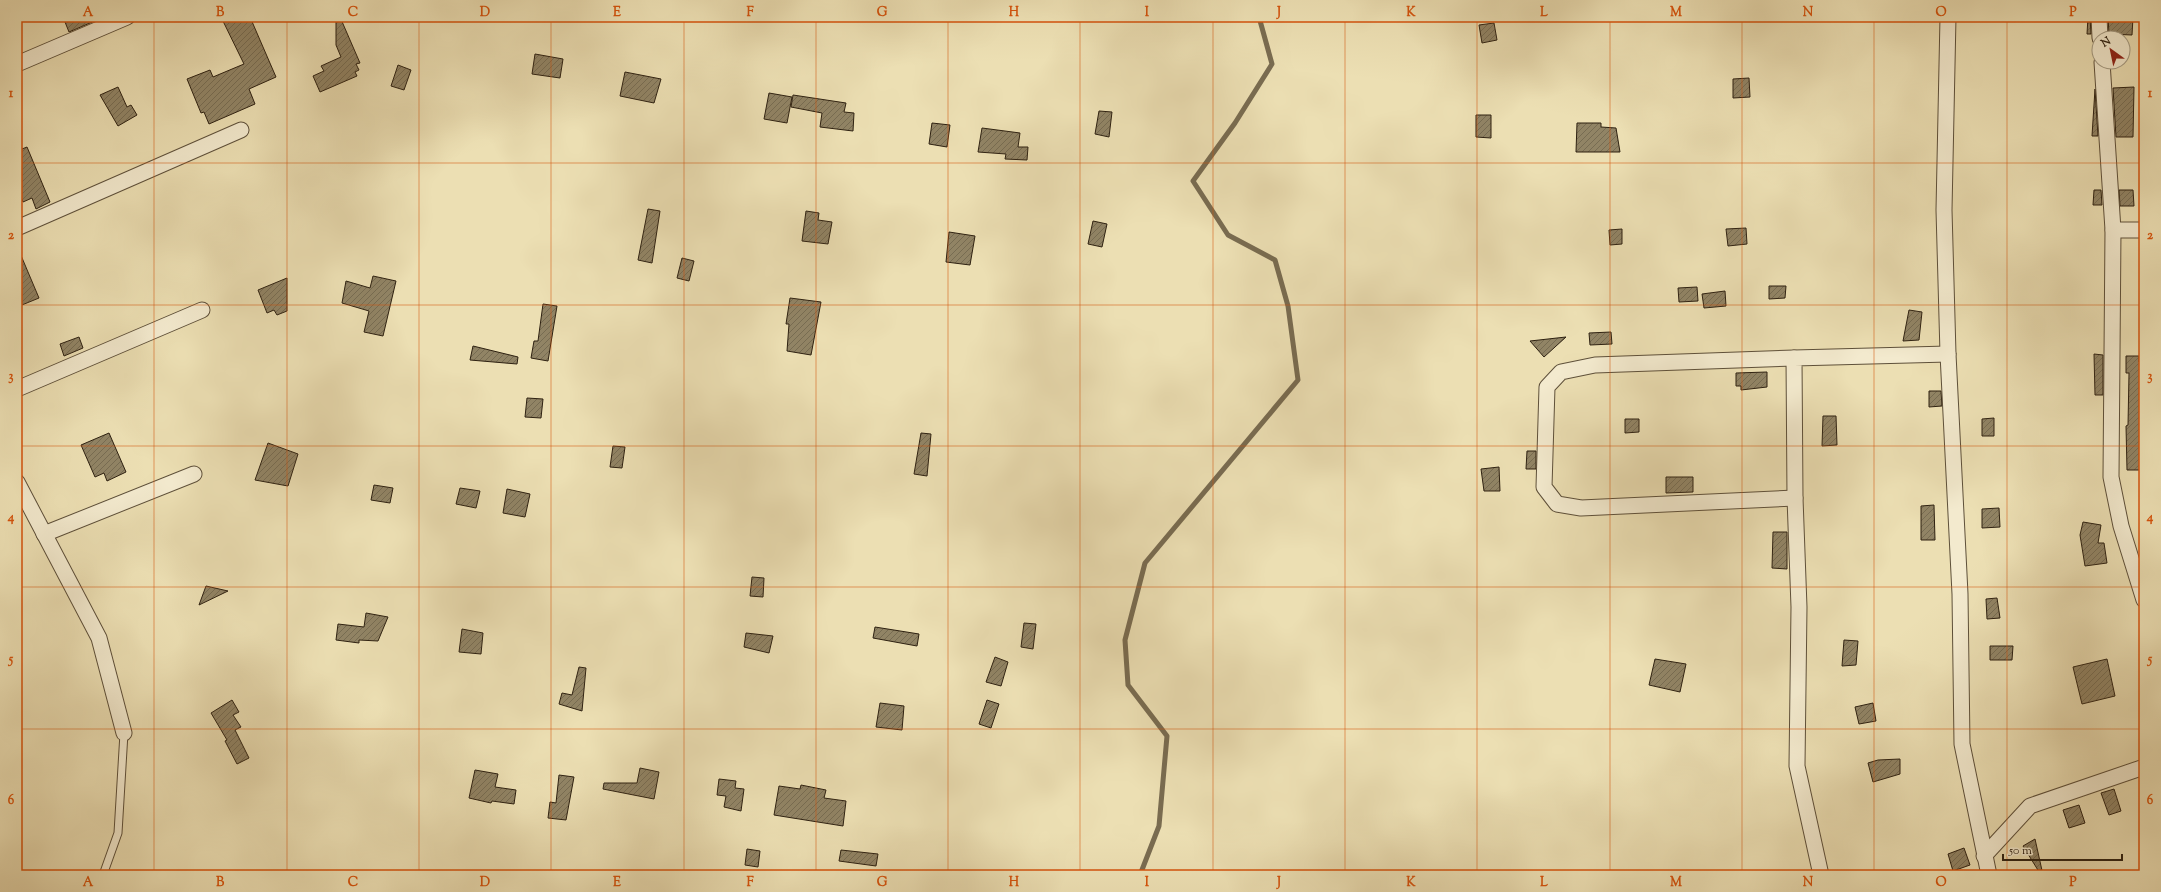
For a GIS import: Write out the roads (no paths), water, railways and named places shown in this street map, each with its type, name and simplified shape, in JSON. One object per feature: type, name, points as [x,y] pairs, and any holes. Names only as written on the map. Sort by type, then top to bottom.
[{"type":"street","points":[[17,64],[127,17]]},
{"type":"street","points":[[1948,17],[1944,210],[1948,354],[1960,594],[1962,744],[1989,875]]},
{"type":"street","points":[[2099,17],[2100,30]]},
{"type":"street","points":[[2103,70],[2113,230],[2111,477],[2120,526],[2144,600]]},
{"type":"street","points":[[17,228],[241,130]]},
{"type":"street","points":[[2113,230],[2144,230]]},
{"type":"street","points":[[17,389],[202,310]]},
{"type":"street","points":[[1795,498],[1582,508],[1557,504],[1544,487],[1548,387],[1561,372],[1596,365],[1948,354]]},
{"type":"street","points":[[1794,358],[1795,498],[1798,607],[1796,766],[1821,875]]},
{"type":"street","points":[[44,534],[194,474]]},
{"type":"street","points":[[17,482],[99,638],[124,733]]},
{"type":"street","points":[[1984,856],[2030,806],[2144,767]]},
{"type":"lane","points":[[103,875],[118,833],[124,733]]},
{"type":"waterway","points":[[1140,875],[1159,826],[1167,736],[1128,685],[1125,640],[1145,563],[1298,380],[1288,306],[1275,260],[1228,235],[1193,181],[1235,123],[1272,64],[1259,17]]}]
